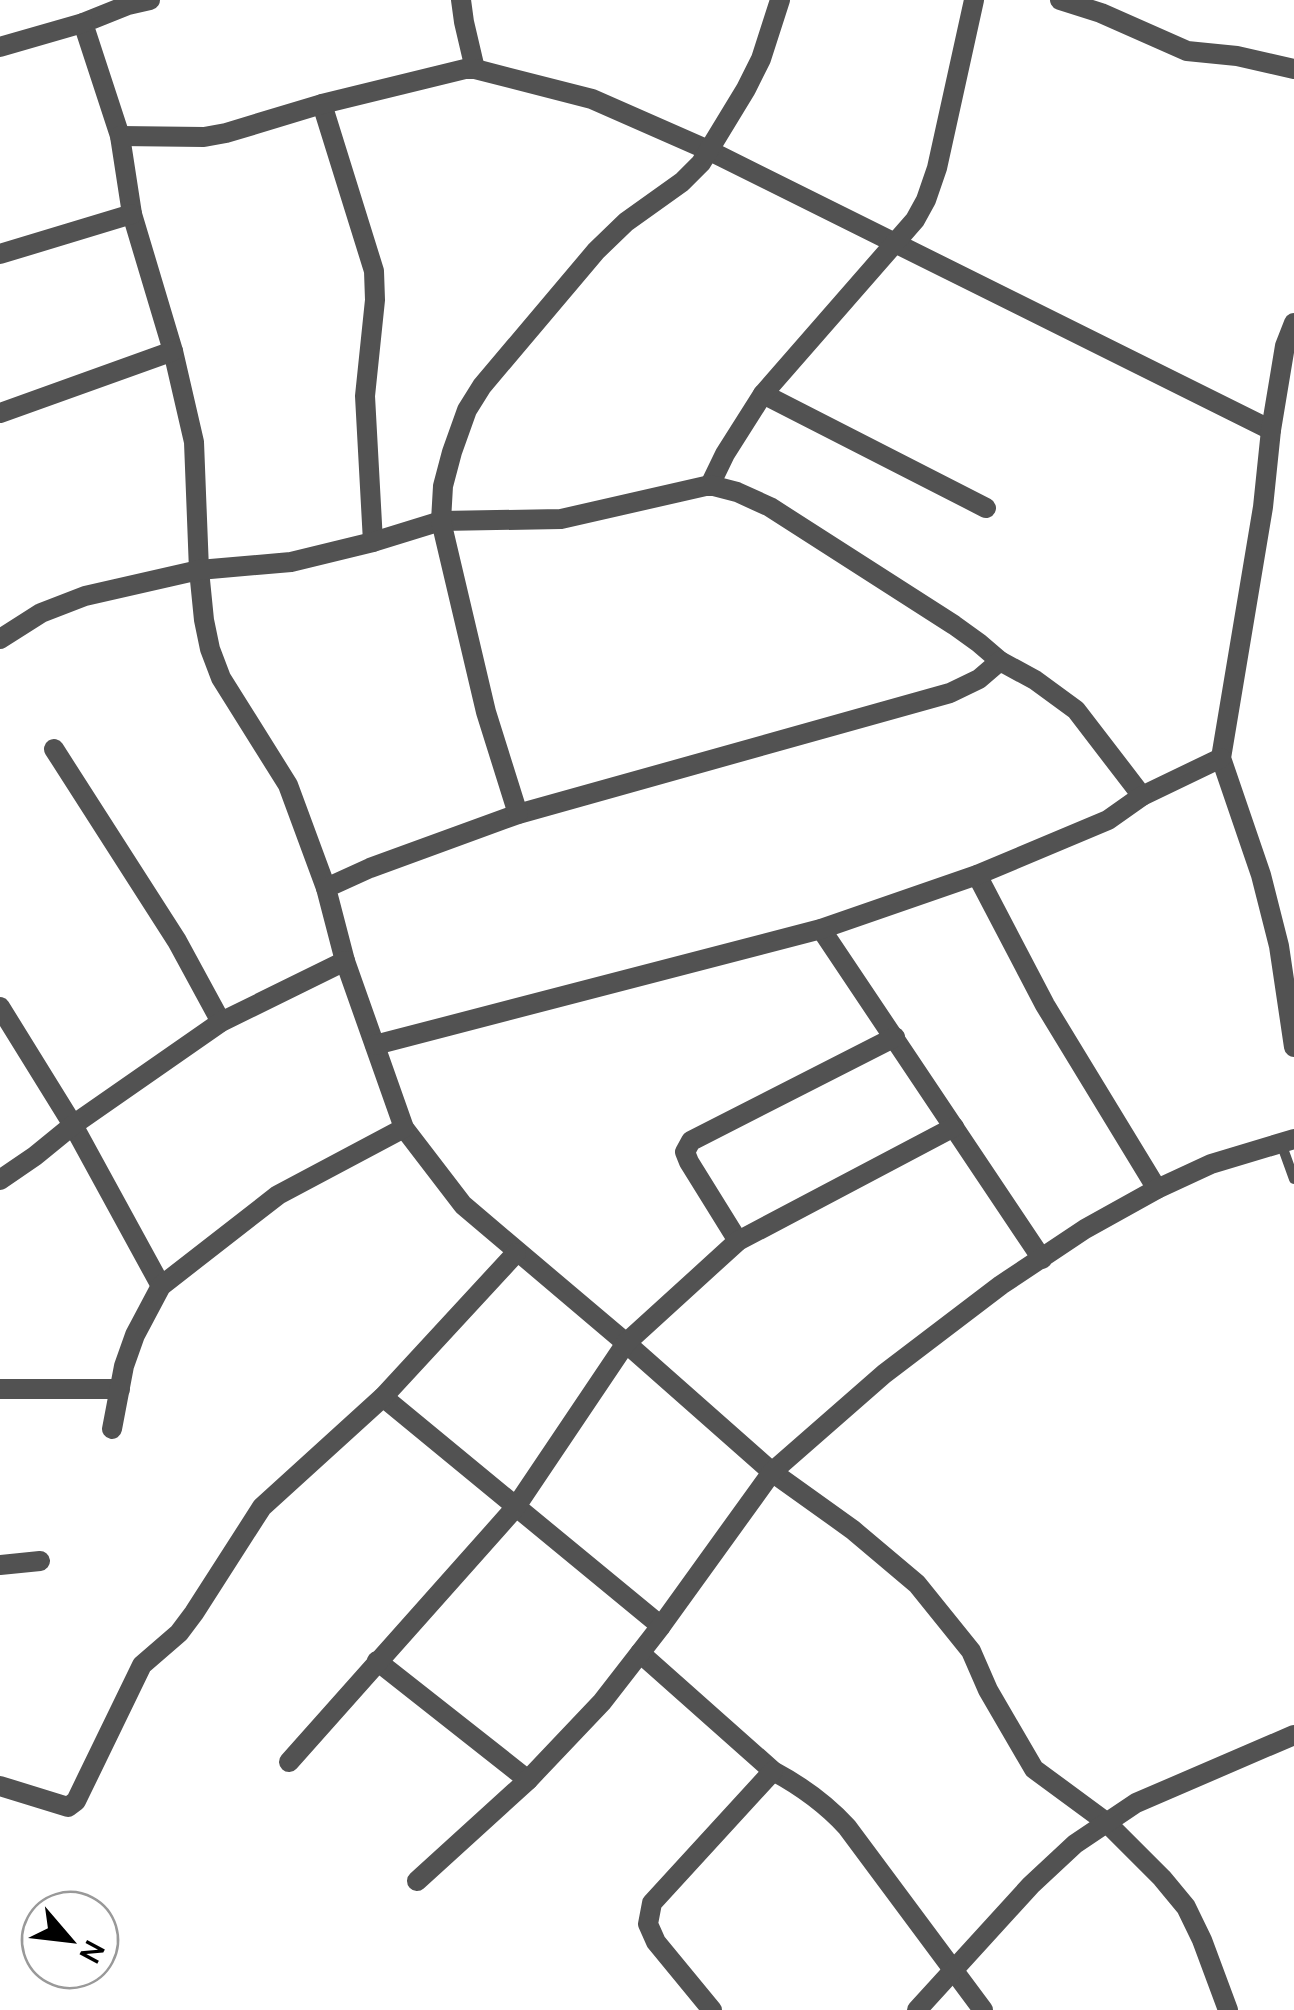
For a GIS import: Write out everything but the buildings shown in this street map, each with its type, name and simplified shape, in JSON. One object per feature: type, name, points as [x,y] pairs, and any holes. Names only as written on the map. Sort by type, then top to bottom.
[{"type":"street","points":[[0,47],[150,0]]},
{"type":"street","points":[[461,0],[475,70]]},
{"type":"street","points":[[518,814],[486,712],[442,521],[443,486],[452,452],[467,410],[482,386],[596,251],[701,163],[761,59],[780,0]]},
{"type":"street","points":[[710,485],[763,394],[896,244],[926,200],[937,168],[974,0]]},
{"type":"street","points":[[1060,0],[1101,13],[1187,51],[1237,56],[1294,69]]},
{"type":"street","points":[[83,22],[120,136],[132,214],[173,351],[194,442],[199,570],[210,649],[221,678],[288,785],[404,1128],[463,1205],[516,1253],[626,1343],[772,1472],[853,1530],[917,1584],[970,1651],[1034,1769],[1106,1822],[1186,1907],[1228,2010]]},
{"type":"street","points":[[120,136],[216,135],[465,69],[592,99],[708,150],[1271,430]]},
{"type":"street","points":[[322,104],[374,271],[365,396],[373,542]]},
{"type":"street","points":[[0,254],[132,214]]},
{"type":"street","points":[[1294,322],[1285,346],[1221,758],[1279,946],[1294,1047]]},
{"type":"street","points":[[0,412],[173,351]]},
{"type":"street","points":[[763,394],[986,508]]},
{"type":"street","points":[[0,639],[40,613],[85,596],[199,570],[291,562],[442,521],[561,519],[710,485],[770,506],[954,625],[1000,661],[1035,680],[1076,710],[1142,796]]},
{"type":"street","points":[[326,888],[518,814],[950,693],[979,679],[1000,661]]},
{"type":"street","points":[[54,749],[177,941],[221,1022]]},
{"type":"street","points":[[375,1046],[820,928],[977,876],[1108,820],[1142,796],[1221,758]]},
{"type":"street","points":[[977,876],[1045,1005],[1158,1189]]},
{"type":"street","points":[[820,928],[1042,1259]]},
{"type":"street","points":[[0,1180],[221,1022],[345,961]]},
{"type":"street","points":[[0,1007],[72,1125],[161,1286]]},
{"type":"street","points":[[738,1241],[689,1162],[685,1152],[691,1141],[895,1038]]},
{"type":"street","points":[[289,1762],[515,1508],[626,1343],[738,1241],[954,1126]]},
{"type":"street","points":[[112,1429],[134,1335],[161,1286],[278,1195],[404,1128]]},
{"type":"street","points":[[417,1881],[528,1780],[602,1702],[662,1626],[772,1472],[884,1374],[1001,1285],[1086,1229],[1211,1164],[1288,1140]]},
{"type":"street","points":[[0,1786],[68,1807],[76,1801],[142,1665],[186,1623],[262,1507],[383,1398],[516,1253]]},
{"type":"street","points":[[0,1388],[120,1388]]},
{"type":"street","points":[[383,1398],[662,1626]]},
{"type":"street","points":[[0,1565],[40,1561]]},
{"type":"street","points":[[640,1654],[773,1771],[827,1806],[847,1827],[982,2010]]},
{"type":"street","points":[[376,1661],[528,1780]]},
{"type":"street","points":[[918,2010],[1032,1885],[1075,1844],[1136,1803],[1294,1735]]},
{"type":"street","points":[[712,2010],[656,1942],[648,1924],[652,1903],[773,1771]]},
{"type":"lane","points":[[1288,1140],[1294,1179]]}]
